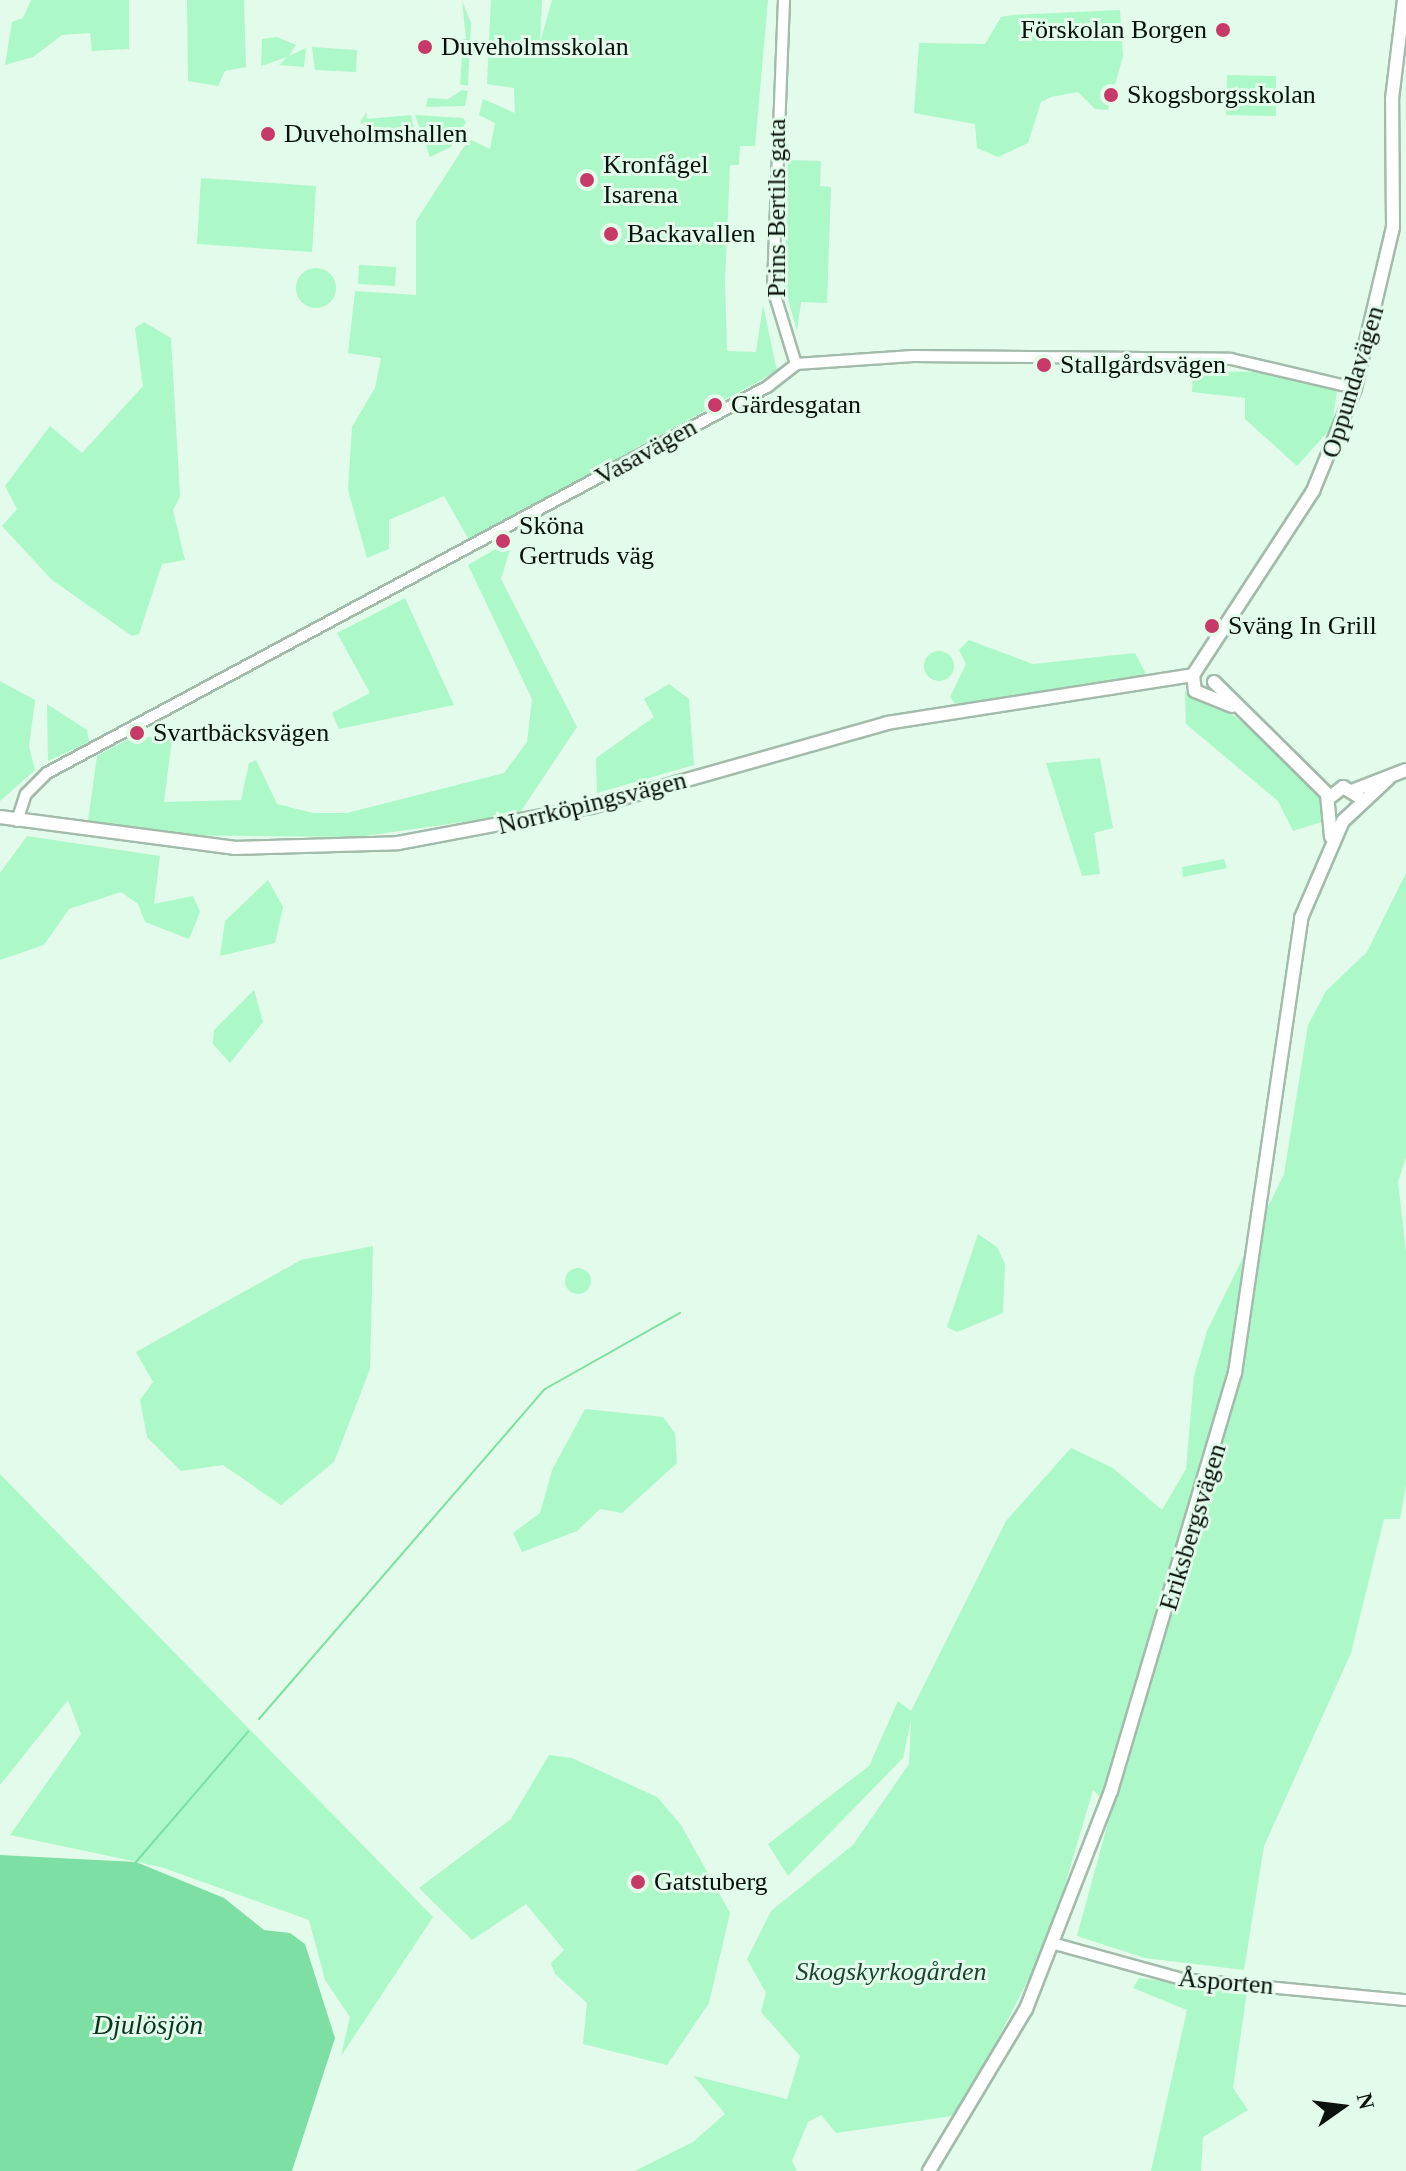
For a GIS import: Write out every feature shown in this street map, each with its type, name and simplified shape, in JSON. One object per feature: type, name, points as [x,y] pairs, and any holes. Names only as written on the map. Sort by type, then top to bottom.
[{"type":"main road","name":"Oppundavägen","points":[[1198,682],[1326,468],[1355,388],[1393,227],[1392,99],[1404,0]]},
{"type":"main road","name":"Oppundavägen","points":[[1213,680],[1222,641]]},
{"type":"main road","points":[[1198,682],[1213,680],[1238,710]]},
{"type":"main road","name":"Norrköpingsvägen","points":[[0,817],[234,848],[398,843],[576,811],[887,723],[1198,682]]},
{"type":"main road","points":[[1198,682],[1238,710],[1334,793],[1354,790],[1406,770]]},
{"type":"main road","points":[[1354,790],[1359,803],[1388,779]]},
{"type":"main road","points":[[1334,793],[1333,812],[1348,816]]},
{"type":"main road","name":"Eriksbergsvägen","points":[[929,2171],[1026,2009],[1055,1944],[1111,1791],[1225,1419],[1250,1284],[1295,943],[1330,844],[1359,803]]},
{"type":"main road","name":"Eriksbergsvägen","points":[[1330,844],[1333,812]]},
{"type":"street","name":"Prins Bertils gata","points":[[784,0],[773,289],[796,364]]},
{"type":"street","points":[[796,364],[913,356],[1231,359],[1355,388]]},
{"type":"street","name":"Vasavägen","points":[[17,821],[26,794],[47,773],[767,387],[796,364]]},
{"type":"street","name":"Åsporten","points":[[1055,1944],[1154,1975],[1404,2000]]},
{"type":"green space","points":[[31,0],[129,0],[129,49],[92,51],[90,33],[62,35],[33,57],[5,65],[12,22],[23,18]]},
{"type":"green space","points":[[187,0],[244,0],[246,67],[225,71],[218,86],[188,81]]},
{"type":"green space","name":"Backavallen","points":[[491,0],[542,0],[540,43],[552,0],[768,0],[755,146],[740,146],[739,165],[730,165],[725,281],[727,351],[756,352],[763,305],[777,371],[469,540],[444,496],[389,520],[389,549],[367,558],[348,490],[352,427],[375,388],[381,358],[348,353],[355,291],[416,295],[416,221],[469,139],[490,149],[495,123],[479,115],[483,99],[515,113],[514,88],[487,84]]},
{"type":"green space","points":[[462,1],[471,23],[468,86],[460,84],[463,42],[455,42],[466,39]]},
{"type":"green space","points":[[1120,10],[1123,56],[1108,110],[1095,109],[1078,92],[1051,97],[1041,102],[1028,143],[998,157],[977,148],[975,124],[914,113],[919,43],[985,44],[1001,17],[1012,15]]},
{"type":"green space","points":[[277,37],[296,45],[289,56],[306,48],[304,67],[279,65],[287,57],[261,66],[262,39]]},
{"type":"green space","points":[[312,47],[357,50],[356,72],[315,70]]},
{"type":"green space","points":[[1227,75],[1276,76],[1276,116],[1226,115]]},
{"type":"green space","points":[[462,90],[468,91],[465,106],[426,107],[428,98],[448,99]]},
{"type":"green space","points":[[366,112],[367,119],[411,115],[416,137],[360,123]]},
{"type":"green space","points":[[415,115],[463,118],[466,122],[451,147],[430,157]]},
{"type":"green space","points":[[788,160],[821,161],[820,186],[831,187],[827,303],[801,302],[797,331],[785,288]]},
{"type":"green space","points":[[201,178],[316,186],[312,252],[197,244]]},
{"type":"green space","points":[[359,265],[396,267],[395,286],[358,284]]},
{"type":"green space","points":[[316,268],[330,274],[336,288],[330,302],[316,308],[302,302],[296,288],[302,274]]},
{"type":"green space","points":[[144,322],[171,338],[180,497],[173,510],[185,560],[162,564],[139,634],[132,636],[52,580],[2,526],[17,509],[5,486],[50,426],[82,453],[143,386],[135,328]]},
{"type":"green space","points":[[1193,371],[1261,372],[1337,391],[1332,427],[1297,466],[1245,419],[1245,398],[1192,392]]},
{"type":"green space","points":[[513,539],[501,579],[577,727],[519,814],[358,837],[171,835],[88,821],[97,756],[134,736],[172,739],[164,802],[241,800],[249,763],[256,760],[277,804],[313,813],[347,813],[504,773],[527,742],[532,699],[468,565]]},
{"type":"green space","points":[[405,598],[454,705],[339,729],[332,713],[370,693],[337,633]]},
{"type":"green space","points":[[969,640],[1033,664],[1135,653],[1145,672],[1143,679],[955,704],[950,697],[966,664],[959,650]]},
{"type":"green space","points":[[939,651],[945,652],[953,660],[953,672],[945,680],[939,681],[933,680],[925,672],[924,666],[925,660],[933,652]]},
{"type":"green space","points":[[0,681],[35,700],[29,747],[35,770],[0,801]]},
{"type":"green space","points":[[669,684],[689,699],[694,765],[597,793],[596,758],[654,717],[644,699]]},
{"type":"green space","points":[[1185,691],[1221,705],[1315,783],[1327,820],[1293,831],[1278,801],[1186,724]]},
{"type":"green space","points":[[47,704],[87,730],[89,742],[48,761]]},
{"type":"green space","points":[[1100,758],[1113,828],[1094,833],[1100,874],[1082,876],[1046,763]]},
{"type":"green space","points":[[27,836],[160,856],[154,904],[193,896],[200,912],[189,939],[145,922],[138,904],[121,892],[69,909],[44,945],[0,960],[0,873]]},
{"type":"green space","points":[[1224,859],[1227,868],[1183,877],[1182,867]]},
{"type":"green space","name":"Skogskyrkogården","points":[[1406,873],[1406,1157],[1398,1182],[1406,1252],[1406,1486],[1400,1519],[1384,1519],[1351,1653],[1264,1846],[1244,1970],[1145,1958],[1077,1936],[1112,1808],[1093,1790],[1049,1939],[959,2115],[836,2133],[821,2115],[808,2122],[792,2161],[797,2171],[635,2171],[693,2142],[725,2114],[694,2076],[787,2099],[800,2056],[761,2012],[766,1993],[747,1959],[771,1911],[853,1845],[909,1764],[911,1720],[903,1758],[788,1876],[768,1844],[869,1766],[898,1701],[911,1711],[1006,1521],[1071,1448],[1113,1468],[1162,1510],[1186,1469],[1194,1376],[1207,1331],[1284,1174],[1308,1025],[1326,991],[1367,952]]},
{"type":"green space","points":[[268,880],[283,907],[275,943],[220,956],[225,921]]},
{"type":"green space","points":[[254,990],[263,1022],[230,1063],[213,1044],[214,1030]]},
{"type":"green space","points":[[978,1234],[997,1247],[1005,1264],[1003,1313],[957,1332],[947,1327]]},
{"type":"green space","points":[[373,1246],[370,1369],[334,1462],[281,1505],[223,1465],[181,1471],[147,1437],[140,1400],[153,1382],[136,1352],[301,1260]]},
{"type":"green space","points":[[578,1268],[588,1271],[591,1281],[588,1291],[578,1294],[568,1291],[565,1281],[568,1271]]},
{"type":"green space","points":[[585,1409],[663,1417],[675,1433],[677,1463],[622,1513],[600,1509],[577,1531],[522,1552],[513,1533],[540,1513],[552,1470]]},
{"type":"green space","points":[[0,1474],[433,1917],[341,2056],[350,2017],[325,1980],[309,1920],[161,1867],[10,1835],[81,1734],[68,1700],[0,1785]]},
{"type":"green space","points":[[549,1755],[572,1758],[657,1797],[681,1825],[730,1913],[709,2003],[667,2065],[583,2044],[587,2003],[555,1974],[551,1963],[564,1950],[526,1904],[472,1940],[419,1888],[511,1819]]},
{"type":"green space","points":[[1139,1978],[1247,1991],[1233,2088],[1248,2110],[1203,2137],[1201,2171],[1151,2171],[1187,2010],[1133,1988]]},
{"type":"water","name":"Djulösjön","points":[[0,1855],[136,1862],[224,1898],[264,1930],[290,1933],[305,1944],[335,2038],[292,2171],[0,2171]]},
{"type":"waterway","points":[[259,1719],[545,1389],[680,1313]]},
{"type":"waterway","points":[[136,1862],[248,1732]]},
{"type":"place","name":"Förskolan Borgen","points":[[1223,30]]},
{"type":"place","name":"Duveholmsskolan","points":[[425,47]]},
{"type":"place","name":"Skogsborgsskolan","points":[[1111,95]]},
{"type":"place","name":"Duveholmshallen","points":[[268,134]]},
{"type":"place","name":"Kronfågel Isarena","points":[[587,180]]},
{"type":"place","name":"Backavallen","points":[[611,234]]},
{"type":"place","name":"Stallgårdsvägen","points":[[1044,365]]},
{"type":"place","name":"Gärdesgatan","points":[[715,405]]},
{"type":"place","name":"Sköna Gertruds väg","points":[[503,541]]},
{"type":"place","name":"Sväng In Grill","points":[[1212,626]]},
{"type":"place","name":"Svartbäcksvägen","points":[[137,733]]},
{"type":"place","name":"Gatstuberg","points":[[638,1882]]}]
